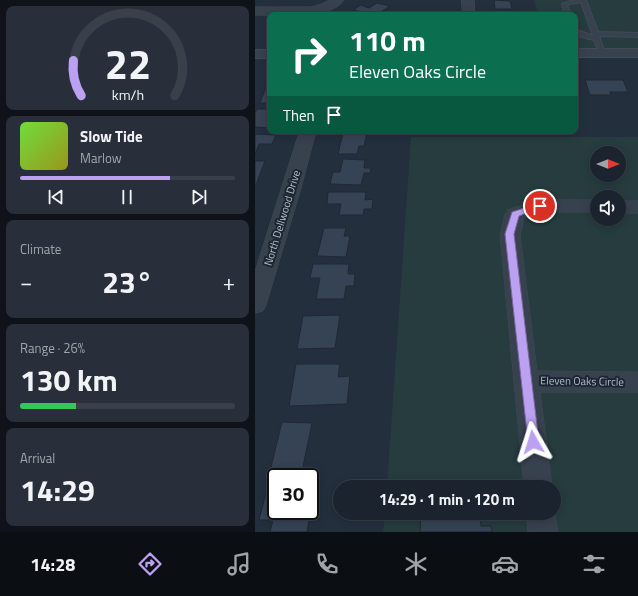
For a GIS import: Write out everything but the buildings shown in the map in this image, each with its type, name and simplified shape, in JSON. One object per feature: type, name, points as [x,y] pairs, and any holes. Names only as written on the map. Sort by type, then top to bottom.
[{"type":"street","points":[[255,11],[315,10],[332,5],[339,0]]},
{"type":"street","points":[[468,0],[469,12]]},
{"type":"street","points":[[578,53],[638,53]]},
{"type":"street","points":[[255,54],[267,54]]},
{"type":"street","name":"North Dellwood Drive","points":[[255,305],[292,188],[307,134]]},
{"type":"street","name":"Eleven Oaks Circle","points":[[537,480],[510,234],[515,214],[540,206],[590,206]]},
{"type":"street","points":[[626,207],[638,207]]},
{"type":"street","name":"Eleven Oaks Circle","points":[[527,381],[638,382]]},
{"type":"street","points":[[542,520],[543,532]]},
{"type":"lane","points":[[567,12],[564,5],[583,0],[597,37],[601,53]]},
{"type":"lane","points":[[578,32],[585,36],[597,37],[638,35]]},
{"type":"green space","points":[[534,0],[638,0],[638,50],[578,50],[578,12],[537,12]]},
{"type":"green space","points":[[411,137],[638,137],[638,532],[383,532],[384,520],[561,520],[561,480],[387,480]]},
{"type":"route","points":[[533,442],[510,234],[515,214],[540,206]]}]
